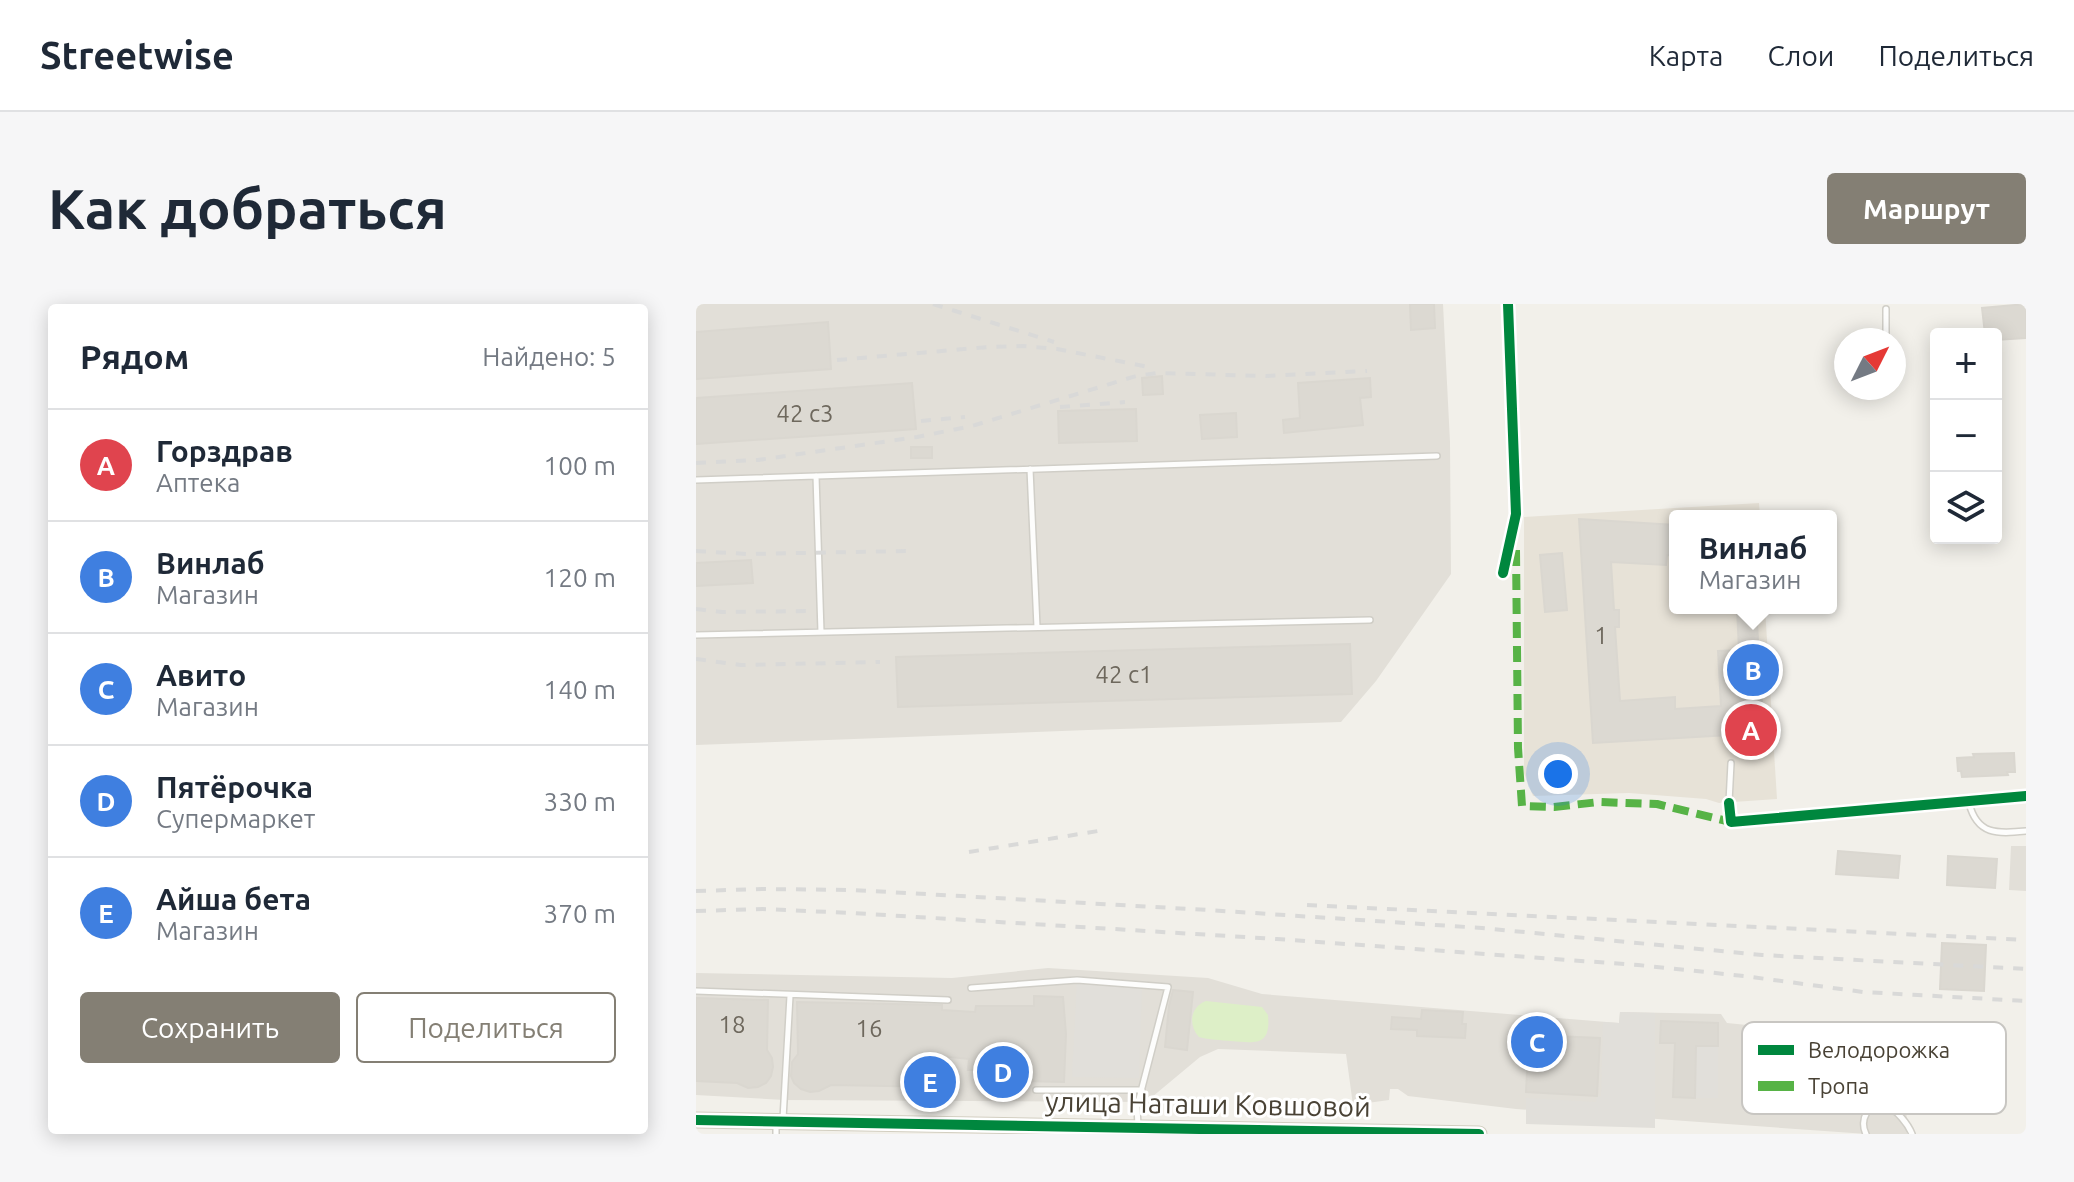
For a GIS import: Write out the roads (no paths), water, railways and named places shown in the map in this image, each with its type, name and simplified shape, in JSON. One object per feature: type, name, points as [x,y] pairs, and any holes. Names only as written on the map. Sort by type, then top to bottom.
[{"type":"street","points":[[1503,573],[1516,514],[1508,304]]},
{"type":"street","points":[[1729,803],[1731,822],[2026,796]]},
{"type":"street","name":"улица Наташи Ковшовой","points":[[696,1120],[778,1125],[985,1129],[1102,1130],[1138,1127],[1166,1131],[1479,1134]]},
{"type":"lane","points":[[1886,309],[1886,328]]},
{"type":"lane","points":[[696,480],[1437,456]]},
{"type":"lane","points":[[1030,469],[1037,627]]},
{"type":"lane","points":[[816,476],[821,632]]},
{"type":"lane","points":[[696,635],[1370,620]]},
{"type":"lane","points":[[1729,803],[1731,763]]},
{"type":"lane","points":[[1968,802],[1972,814],[1989,831],[2026,831]]},
{"type":"lane","points":[[971,988],[1077,980],[1168,987],[1137,1107],[1138,1127]]},
{"type":"lane","points":[[696,991],[948,1000]]},
{"type":"lane","points":[[778,1125],[790,996]]},
{"type":"lane","points":[[1036,1090],[1142,1090]]},
{"type":"lane","points":[[1865,1114],[1863,1128],[1866,1134]]},
{"type":"lane","points":[[1897,1114],[1912,1134]]},
{"type":"railway","points":[[933,304],[1054,342]]},
{"type":"railway","points":[[837,360],[1023,346],[1057,349],[1154,368]]},
{"type":"railway","points":[[696,463],[758,460],[917,437],[972,426],[1136,376],[1157,373],[1266,376],[1367,371]]},
{"type":"railway","points":[[1060,407],[1125,402]]},
{"type":"railway","points":[[921,421],[965,417]]},
{"type":"railway","points":[[696,551],[748,554],[906,551]]},
{"type":"railway","points":[[696,609],[722,612],[809,611]]},
{"type":"railway","points":[[696,659],[741,665],[880,662]]},
{"type":"railway","points":[[969,852],[1098,831]]},
{"type":"railway","points":[[696,891],[853,890],[1208,910],[1482,928],[1762,955],[2026,969]]},
{"type":"railway","points":[[1307,905],[2026,940]]},
{"type":"railway","points":[[696,911],[763,909],[852,913],[1277,939],[1638,965],[1863,992],[2026,1001]]},
{"type":"place","name":"Винлаб","points":[[1753,670]]},
{"type":"place","name":"Горздрав","points":[[1751,730]]},
{"type":"place","name":"Авито","points":[[1537,1042]]},
{"type":"place","name":"Пятёрочка","points":[[1003,1072]]},
{"type":"place","name":"Айша бета","points":[[930,1082]]}]
